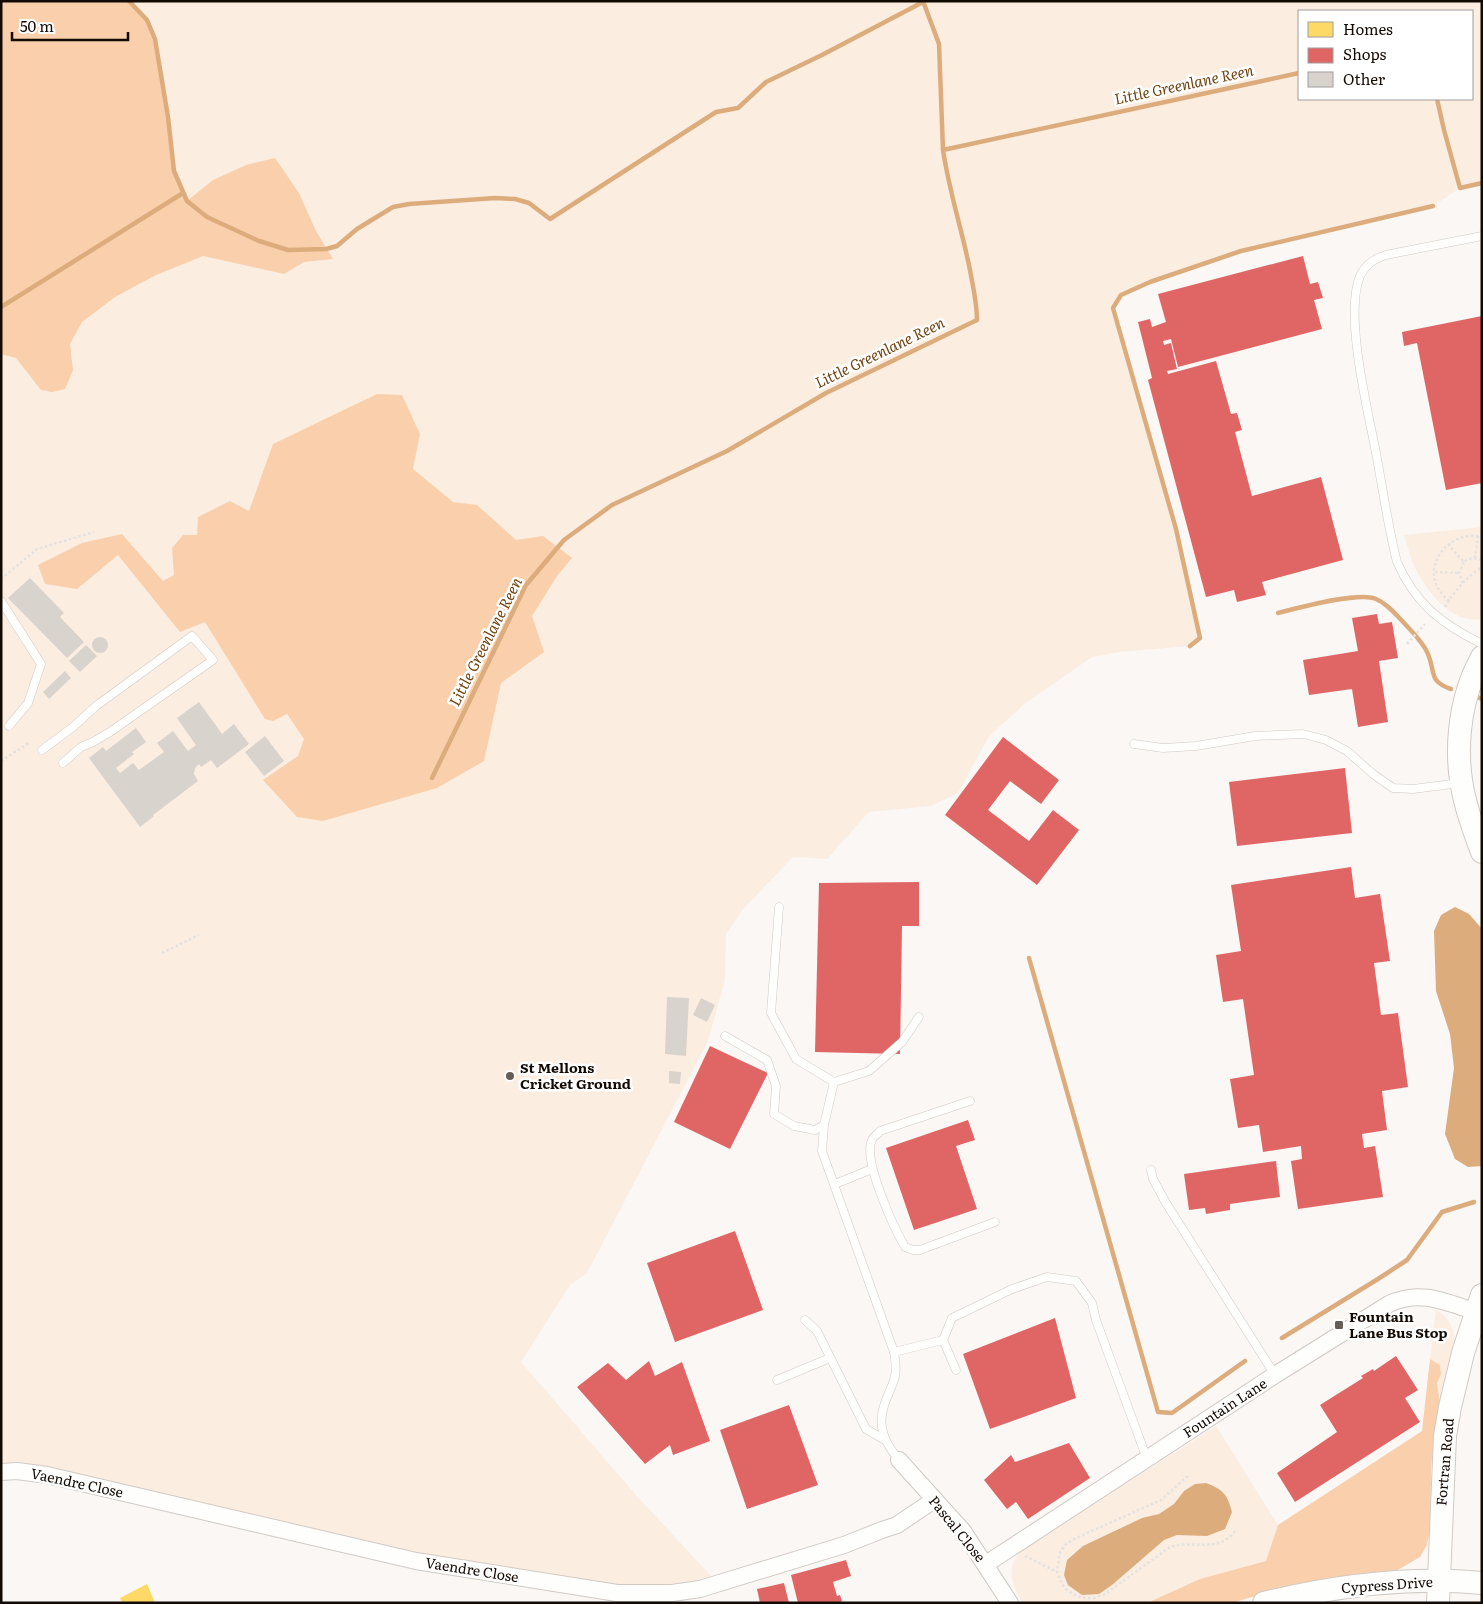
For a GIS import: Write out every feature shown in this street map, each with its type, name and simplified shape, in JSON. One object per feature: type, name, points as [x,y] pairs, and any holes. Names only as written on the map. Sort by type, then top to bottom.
[{"type":"street","points":[[1482,657],[1470,684],[1463,709],[1460,738],[1465,803],[1482,852]]},
{"type":"street","name":"Fountain Lane","points":[[986,1564],[1275,1376],[1400,1299],[1423,1297],[1479,1304]]},
{"type":"street","name":"Fortran Road","points":[[1438,1592],[1445,1436],[1450,1407],[1479,1304]]},
{"type":"street","name":"Pascal Close","points":[[899,1460],[963,1531],[1010,1603]]},
{"type":"street","name":"Vaendre Close","points":[[1,1472],[17,1471],[47,1475],[416,1561],[617,1593],[673,1598],[844,1545],[897,1525],[934,1500]]},
{"type":"street","name":"Cypress Drive","points":[[1264,1603],[1322,1590],[1351,1586],[1438,1592],[1482,1584]]},
{"type":"lane","points":[[1482,236],[1375,258],[1366,266],[1360,277],[1355,319],[1361,372],[1398,562],[1404,578],[1417,598],[1431,612],[1454,629],[1482,644]]},
{"type":"lane","points":[[1,601],[41,664],[28,703],[8,726]]},
{"type":"lane","points":[[42,750],[73,727],[96,706],[192,636],[213,660],[110,732],[94,742],[80,747],[63,763]]},
{"type":"lane","points":[[1134,744],[1163,748],[1196,746],[1255,736],[1304,734],[1326,740],[1347,751],[1373,774],[1393,788],[1414,790],[1462,782]]},
{"type":"lane","points":[[779,907],[771,1014],[796,1059],[834,1082],[869,1071],[902,1042],[919,1017]]},
{"type":"lane","points":[[725,1036],[767,1060],[776,1086],[774,1114],[794,1126],[815,1130],[824,1125]]},
{"type":"lane","points":[[834,1082],[824,1125],[822,1151],[894,1352],[896,1374],[884,1406],[881,1421],[882,1431],[888,1447],[899,1460]]},
{"type":"lane","points":[[970,1101],[880,1131],[872,1140],[869,1154],[872,1170],[905,1247],[920,1250],[995,1222]]},
{"type":"lane","points":[[835,1184],[872,1170]]},
{"type":"lane","points":[[1151,1170],[1166,1203],[1275,1376]]},
{"type":"lane","points":[[956,1370],[943,1340],[952,1318],[1012,1289],[1047,1277],[1076,1281],[1092,1303],[1096,1320],[1147,1459]]},
{"type":"lane","points":[[804,1320],[817,1330],[866,1428],[885,1440]]},
{"type":"lane","points":[[894,1352],[943,1340]]},
{"type":"lane","points":[[777,1380],[830,1358]]},
{"type":"path","points":[[1,579],[37,549],[94,532]]},
{"type":"path","points":[[1475,558],[1478,536]]},
{"type":"path","points":[[1449,600],[1439,590],[1435,581],[1437,562],[1448,544],[1460,537],[1482,537]]},
{"type":"path","points":[[1448,544],[1464,562]]},
{"type":"path","points":[[1463,583],[1459,573],[1464,562],[1475,558],[1482,560]]},
{"type":"path","points":[[1445,607],[1471,574],[1482,567]]},
{"type":"path","points":[[1435,572],[1459,573]]},
{"type":"path","points":[[1407,644],[1425,624]]},
{"type":"path","points":[[1,761],[29,743]]},
{"type":"path","points":[[162,953],[199,935]]},
{"type":"path","points":[[1188,1476],[1161,1500],[1066,1544],[1060,1552],[1058,1572],[1062,1584],[1068,1591],[1077,1596],[1094,1598],[1105,1594],[1170,1547],[1179,1544],[1213,1545],[1225,1540],[1237,1529]]},
{"type":"path","points":[[1010,1548],[1058,1572]]},
{"type":"shaded area","points":[[1,1],[129,1],[147,20],[155,39],[168,117],[174,171],[187,201],[213,180],[246,165],[275,158],[299,193],[316,231],[333,259],[304,262],[284,274],[203,256],[156,275],[115,297],[82,322],[70,344],[73,370],[65,389],[52,392],[41,390],[16,358],[1,354]]},
{"type":"shaded area","points":[[129,1],[1482,1],[1482,183],[1460,188],[1433,206],[1241,251],[1150,282],[1121,295],[1113,307],[1176,529],[1200,638],[1190,646],[1119,652],[1092,657],[1027,702],[989,736],[958,793],[931,806],[869,812],[827,859],[793,857],[744,908],[726,934],[725,979],[708,1041],[587,1273],[570,1285],[521,1362],[636,1495],[711,1576],[685,1584],[617,1587],[471,1564],[1,1467],[1,307],[183,193],[174,171],[168,117],[155,39],[147,20]]},
{"type":"shaded area","points":[[377,394],[402,395],[420,434],[413,469],[453,502],[477,505],[516,540],[543,536],[572,558],[557,576],[532,616],[544,652],[501,683],[484,761],[437,788],[323,821],[297,817],[263,780],[298,756],[304,739],[287,714],[273,721],[265,719],[205,622],[180,632],[118,555],[77,589],[45,584],[38,565],[82,543],[122,534],[163,581],[174,575],[172,548],[183,535],[197,535],[198,517],[230,501],[249,511],[273,444]]},
{"type":"shaded area","points":[[1482,527],[1482,619],[1470,619],[1459,616],[1449,610],[1439,602],[1423,582],[1412,561],[1404,535]]},
{"type":"shaded area","points":[[1455,907],[1469,914],[1482,929],[1482,1166],[1468,1167],[1455,1159],[1445,1134],[1454,1068],[1450,1034],[1436,991],[1434,931],[1441,915]]},
{"type":"shaded area","points":[[1436,1310],[1450,1323],[1455,1341],[1440,1404],[1437,1383],[1441,1374],[1440,1365],[1430,1359]]},
{"type":"shaded area","points":[[1430,1359],[1440,1365],[1441,1374],[1437,1383],[1440,1404],[1435,1429],[1431,1469],[1430,1530],[1427,1545],[1420,1557],[1396,1571],[1274,1591],[1231,1603],[1147,1603],[1200,1579],[1266,1561],[1278,1525],[1422,1431]]},
{"type":"shaded area","points":[[1216,1426],[1278,1525],[1267,1561],[1200,1579],[1147,1603],[1023,1603],[1012,1580],[1012,1568],[1017,1556],[1028,1545]]},
{"type":"shaded area","points":[[1206,1483],[1224,1493],[1228,1501],[1232,1512],[1225,1529],[1207,1536],[1177,1535],[1164,1540],[1099,1594],[1082,1595],[1068,1585],[1064,1575],[1067,1560],[1083,1546],[1142,1518],[1159,1514],[1174,1504],[1184,1491],[1195,1484]]},
{"type":"building: Homes","points":[[147,1584],[155,1603],[122,1603],[120,1598]]},
{"type":"building: Shops","points":[[1303,256],[1310,284],[1318,282],[1323,298],[1314,300],[1322,329],[1178,367],[1171,339],[1163,341],[1164,345],[1171,343],[1177,369],[1167,371],[1168,374],[1216,361],[1231,414],[1237,413],[1242,430],[1235,432],[1252,496],[1321,477],[1343,560],[1262,582],[1266,595],[1237,602],[1234,590],[1206,597],[1148,380],[1152,378],[1138,322],[1150,319],[1152,327],[1166,322],[1158,294]]},
{"type":"building: Shops","points":[[1482,316],[1482,483],[1446,490],[1417,343],[1404,346],[1402,332]]},
{"type":"building: Shops","points":[[1377,614],[1379,624],[1392,622],[1398,658],[1379,661],[1388,722],[1358,727],[1352,689],[1309,695],[1303,660],[1358,651],[1352,618]]},
{"type":"building: Shops","points":[[1003,737],[1059,780],[1041,804],[1010,781],[988,810],[1029,841],[1053,810],[1079,830],[1037,885],[945,815]]},
{"type":"building: Shops","points":[[1345,768],[1352,833],[1237,846],[1229,782]]},
{"type":"building: Shops","points":[[1351,867],[1355,898],[1380,894],[1390,961],[1374,963],[1381,1015],[1398,1013],[1408,1087],[1382,1091],[1387,1130],[1362,1134],[1364,1148],[1375,1146],[1383,1197],[1298,1209],[1291,1161],[1302,1159],[1301,1146],[1263,1152],[1259,1125],[1238,1128],[1230,1079],[1254,1075],[1243,999],[1223,1002],[1216,955],[1241,951],[1231,885]]},
{"type":"building: Shops","points":[[919,882],[919,926],[902,926],[900,1054],[815,1052],[819,883]]},
{"type":"building: Shops","points":[[710,1046],[768,1073],[730,1149],[674,1122]]},
{"type":"building: Shops","points":[[968,1120],[975,1140],[956,1146],[977,1209],[914,1230],[886,1148]]},
{"type":"building: Shops","points":[[1276,1161],[1280,1197],[1230,1204],[1230,1210],[1206,1214],[1205,1208],[1189,1210],[1184,1174]]},
{"type":"building: Shops","points":[[735,1231],[763,1310],[675,1342],[647,1263]]},
{"type":"building: Shops","points":[[1055,1318],[1076,1398],[990,1429],[963,1354]]},
{"type":"building: Shops","points":[[1396,1356],[1418,1390],[1405,1398],[1420,1422],[1295,1502],[1277,1473],[1337,1432],[1320,1405],[1363,1378],[1361,1376],[1373,1369],[1374,1371]]},
{"type":"building: Shops","points":[[649,1361],[655,1376],[682,1362],[710,1441],[673,1455],[670,1445],[645,1464],[577,1387],[608,1363],[626,1380]]},
{"type":"building: Shops","points":[[789,1405],[818,1485],[747,1509],[720,1430]]},
{"type":"building: Shops","points":[[1069,1443],[1090,1478],[1028,1519],[1016,1502],[1007,1509],[984,1480],[1011,1455],[1015,1462]]},
{"type":"building: Shops","points":[[846,1560],[851,1576],[833,1582],[837,1596],[840,1595],[842,1601],[839,1603],[798,1603],[791,1575]]},
{"type":"building: Shops","points":[[784,1583],[789,1603],[760,1603],[757,1589]]},
{"type":"building: Other","points":[[30,578],[64,613],[60,617],[84,642],[67,658],[8,598]]},
{"type":"building: Other","points":[[97,637],[103,637],[108,642],[106,651],[97,653],[92,648],[92,642]]},
{"type":"building: Other","points":[[86,645],[97,656],[80,672],[69,661]]},
{"type":"building: Other","points":[[65,671],[71,678],[49,699],[43,692]]},
{"type":"building: Other","points":[[199,702],[222,734],[234,724],[249,744],[217,768],[211,760],[201,767],[199,764],[195,768],[194,774],[198,781],[140,827],[89,758],[103,747],[106,751],[136,728],[146,742],[132,752],[134,754],[116,768],[120,773],[133,763],[139,770],[164,752],[157,743],[173,731],[188,751],[196,745],[177,718]]},
{"type":"building: Other","points":[[265,736],[284,761],[264,776],[245,752]]},
{"type":"building: Other","points":[[667,997],[689,998],[686,1056],[665,1054]]},
{"type":"building: Other","points":[[701,998],[715,1005],[707,1022],[693,1015]]},
{"type":"building: Other","points":[[669,1071],[681,1072],[680,1084],[669,1083]]},
{"type":"waterway","points":[[129,1],[147,20],[155,39],[168,117],[174,171],[187,201],[207,217],[259,241],[288,250],[326,249],[337,246],[357,229],[393,207],[409,204],[495,198],[515,199],[529,203],[550,219],[716,112],[738,108],[766,82],[923,2]]},
{"type":"waterway","points":[[923,1],[939,44],[943,150]]},
{"type":"waterway","name":"Little Greenlane Reen","points":[[432,778],[526,585],[564,540],[612,505],[727,451],[826,393],[977,320],[976,301],[970,270],[943,150],[1298,73]]},
{"type":"waterway","name":"Little Greenlane Reen","points":[[1437,100],[1460,188],[1482,183]]},
{"type":"waterway","points":[[1,307],[183,193]]},
{"type":"waterway","points":[[1190,646],[1200,638],[1176,529],[1113,308],[1121,295],[1150,282],[1241,251],[1433,206]]},
{"type":"waterway","points":[[1278,613],[1313,604],[1356,597],[1376,599],[1392,610],[1418,638],[1428,654],[1434,676],[1439,683],[1451,689]]},
{"type":"waterway","points":[[1477,697],[1482,699]]},
{"type":"waterway","points":[[1029,958],[1158,1412],[1172,1413],[1245,1361]]},
{"type":"waterway","points":[[1282,1338],[1407,1260],[1442,1212],[1474,1202]]},
{"type":"place","name":"St Mellons Cricket Ground","points":[[510,1076]]},
{"type":"place","name":"Fountain Lane Bus Stop","points":[[1339,1325]]}]
